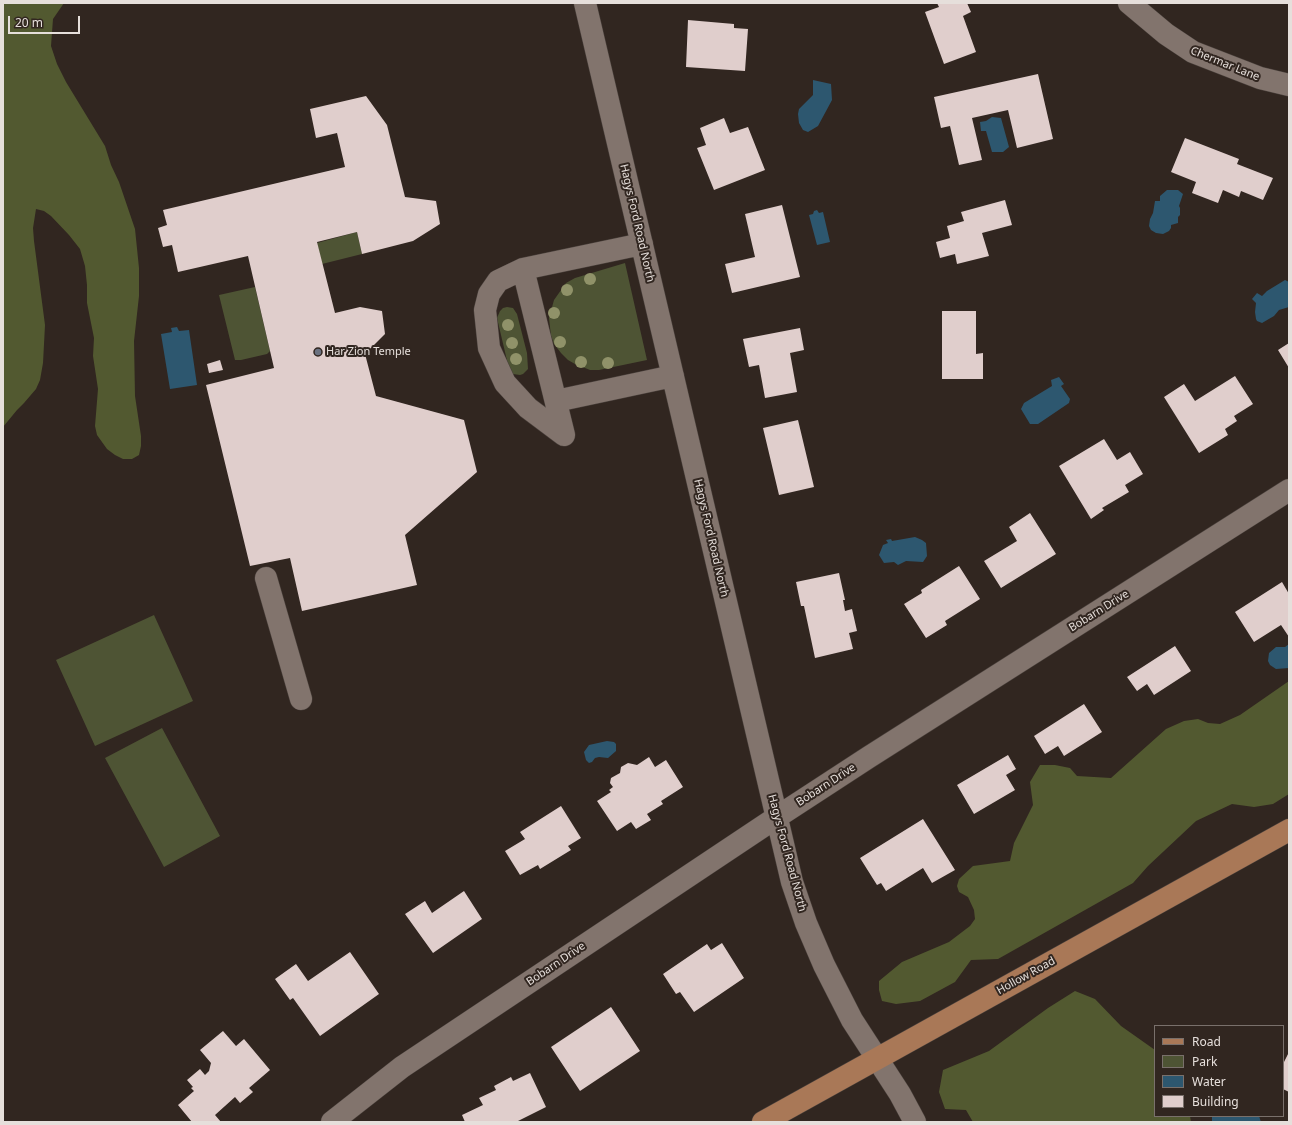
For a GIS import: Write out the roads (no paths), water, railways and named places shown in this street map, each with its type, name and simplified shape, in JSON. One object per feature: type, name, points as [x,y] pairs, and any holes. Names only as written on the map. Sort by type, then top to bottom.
[{"type":"main road","name":"Hollow Road","points":[[763,1122],[1289,830]]},
{"type":"street","name":"Hagys Ford Road North","points":[[586,3],[792,882],[806,923],[824,964],[852,1020],[900,1094],[915,1122]]},
{"type":"street","name":"Chermar Lane","points":[[1129,3],[1163,31],[1193,52],[1260,78],[1289,85]]},
{"type":"street","points":[[523,269],[564,434],[528,408],[505,384],[490,348],[485,310],[488,294],[498,281],[523,269],[642,244]]},
{"type":"street","points":[[556,401],[673,376]]},
{"type":"street","name":"Bobarn Drive","points":[[332,1122],[402,1067],[777,817],[1289,490]]},
{"type":"street","points":[[266,578],[301,699]]},
{"type":"water","points":[[813,80],[831,84],[832,100],[818,126],[808,132],[803,130],[799,123],[798,114],[799,109],[813,95]]},
{"type":"water","points":[[992,117],[1001,118],[1009,147],[1003,152],[992,152],[986,131],[981,131],[980,122],[986,121]]},
{"type":"water","points":[[1167,190],[1178,190],[1183,194],[1179,206],[1180,215],[1178,217],[1178,223],[1171,225],[1169,231],[1163,234],[1156,233],[1151,230],[1149,226],[1150,219],[1153,213],[1155,201],[1160,201],[1160,196]]},
{"type":"water","points":[[817,210],[819,213],[823,212],[830,242],[817,245],[809,215],[813,214],[814,211]]},
{"type":"water","points":[[1285,280],[1289,282],[1289,307],[1279,310],[1274,316],[1262,323],[1257,321],[1255,312],[1256,303],[1252,299],[1257,293],[1262,296],[1267,291]]},
{"type":"water","points":[[177,327],[179,331],[189,330],[197,385],[170,389],[161,334],[172,332],[171,328]]},
{"type":"water","points":[[1059,377],[1064,384],[1061,386],[1070,399],[1069,403],[1038,424],[1030,424],[1021,409],[1024,403],[1052,386],[1051,380]]},
{"type":"water","points":[[915,537],[926,543],[927,556],[923,562],[906,561],[898,565],[894,562],[884,563],[879,555],[883,545],[888,543],[886,540],[891,539],[892,541]]},
{"type":"water","points":[[1289,644],[1289,668],[1276,669],[1270,665],[1268,661],[1269,653],[1276,647],[1285,647]]},
{"type":"water","points":[[607,741],[614,742],[616,744],[616,751],[608,758],[595,758],[589,763],[586,760],[584,752],[589,745]]},
{"type":"water","points":[[1212,1117],[1259,1117],[1261,1122],[1212,1122]]},
{"type":"place","name":"Har Zion Temple","points":[[318,352]]}]
